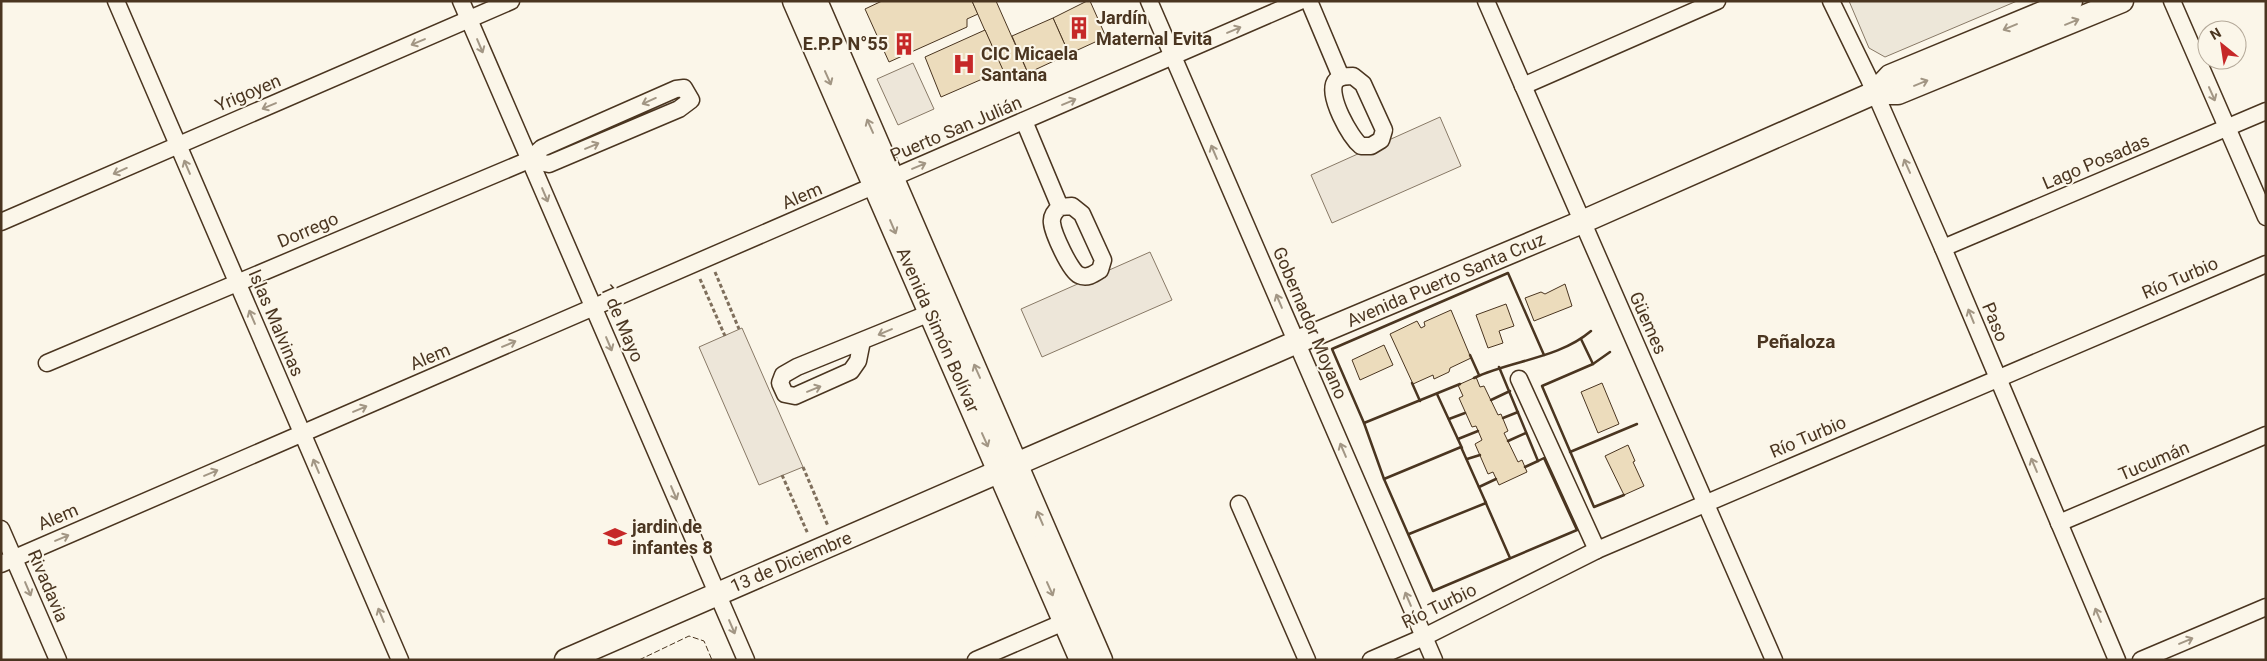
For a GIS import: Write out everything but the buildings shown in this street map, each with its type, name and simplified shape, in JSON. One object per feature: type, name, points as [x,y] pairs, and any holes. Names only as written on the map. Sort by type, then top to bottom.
[{"type":"street","name":"Islas Malvinas","points":[[116,1],[400,660]]},
{"type":"street","name":"1 de Mayo","points":[[461,1],[746,660]]},
{"type":"street","name":"Yrigoyen","points":[[1,222],[511,1]]},
{"type":"street","name":"Avenida Simón Bolívar","points":[[794,1],[884,182],[1008,468],[1064,622],[1081,660]]},
{"type":"street","name":"Avenida Simón Bolívar","points":[[816,1],[884,182],[930,313],[1101,660]]},
{"type":"street","name":"Gobernador Moyano","points":[[1149,1],[1434,660]]},
{"type":"street","name":"Puerto San Julián","points":[[884,182],[1300,1]]},
{"type":"street","points":[[1309,1],[1341,77]]},
{"type":"street","name":"Güemes","points":[[1486,1],[1771,659]]},
{"type":"street","points":[[1522,86],[1717,1]]},
{"type":"street","name":"Paso","points":[[1831,1],[1943,248],[1996,378],[2117,660]]},
{"type":"street","name":"Avenida Puerto Santa Cruz","points":[[1008,468],[1297,342],[1582,222],[1874,93],[1890,76],[2071,1]]},
{"type":"street","name":"Avenida Puerto Santa Cruz","points":[[1874,93],[1898,93],[2122,1]]},
{"type":"street","points":[[2172,1],[2266,217]]},
{"type":"street","name":"Dorrego","points":[[47,363],[530,160],[542,148],[676,89],[684,88],[692,100],[679,109],[548,164],[530,160]]},
{"type":"street","name":"Lago Posadas","points":[[1943,248],[2266,111]]},
{"type":"street","points":[[1024,121],[1060,207]]},
{"type":"street","name":"Alem","points":[[8,561],[884,182]]},
{"type":"street","name":"Río Turbio","points":[[1371,660],[1424,637],[1597,550],[2266,264]]},
{"type":"street","points":[[862,341],[858,361],[851,372],[795,396],[784,394],[780,383],[783,375],[797,366],[930,313]]},
{"type":"street","points":[[1519,379],[1597,550]]},
{"type":"street","name":"Tucumán","points":[[2059,523],[2266,435]]},
{"type":"street","name":"13 de Diciembre","points":[[566,660],[1008,468]]},
{"type":"street","points":[[1239,504],[1307,660]]},
{"type":"street","name":"Rivadavia","points":[[1,528],[8,561],[58,660]]},
{"type":"street","points":[[2141,660],[2266,607]]},
{"type":"street","points":[[976,660],[1064,622]]},
{"type":"path","points":[[709,258],[740,329]]},
{"type":"path","points":[[693,264],[725,336]]},
{"type":"path","points":[[803,466],[825,547]]},
{"type":"path","points":[[782,475],[825,547]]},
{"type":"shaded area","points":[[1849,1],[2017,1],[1885,57],[1869,48]]},
{"type":"shaded area","points":[[913,63],[934,109],[898,125],[877,79]]},
{"type":"shaded area","points":[[1440,117],[1461,166],[1332,223],[1311,175]]},
{"type":"shaded area","points":[[1150,252],[1172,300],[1042,357],[1021,309]]},
{"type":"shaded area","points":[[742,328],[803,467],[759,485],[699,347]]},
{"type":"fence","points":[[639,660],[689,636],[704,641],[712,660]]},
{"type":"wall","points":[[1499,367],[1538,461],[1544,458],[1577,530],[1433,591],[1384,479],[1364,423],[1332,349],[1508,273],[1544,355]]},
{"type":"wall","points":[[1474,378],[1564,348],[1591,331]]},
{"type":"wall","points":[[1581,339],[1593,364]]},
{"type":"wall","points":[[1610,352],[1593,364],[1542,386],[1594,507],[1624,495]]},
{"type":"wall","points":[[1470,355],[1479,375]]},
{"type":"wall","points":[[1412,383],[1420,401]]},
{"type":"wall","points":[[1364,423],[1460,384]]},
{"type":"wall","points":[[1491,400],[1510,391]]},
{"type":"wall","points":[[1437,394],[1462,448]]},
{"type":"wall","points":[[1503,418],[1518,412]]},
{"type":"wall","points":[[1449,419],[1465,413]]},
{"type":"wall","points":[[1570,452],[1637,424]]},
{"type":"wall","points":[[1458,439],[1478,431]]},
{"type":"wall","points":[[1508,441],[1526,433]]},
{"type":"wall","points":[[1384,479],[1461,447],[1486,503],[1409,534]]},
{"type":"wall","points":[[1467,459],[1480,455]]},
{"type":"wall","points":[[1525,467],[1538,461]]},
{"type":"wall","points":[[1479,487],[1496,479]]},
{"type":"wall","points":[[1485,501],[1510,558]]},
{"type":"place","name":"Jardín Maternal Evita","points":[[1079,28]]},
{"type":"place","name":"E.P.P N°55","points":[[904,44]]},
{"type":"place","name":"CIC Micaela Santana","points":[[964,64]]},
{"type":"place","name":"jardin de infantes 8","points":[[615,537]]},
{"type":"district","name":"Peñaloza","points":[[1796,341]]}]
